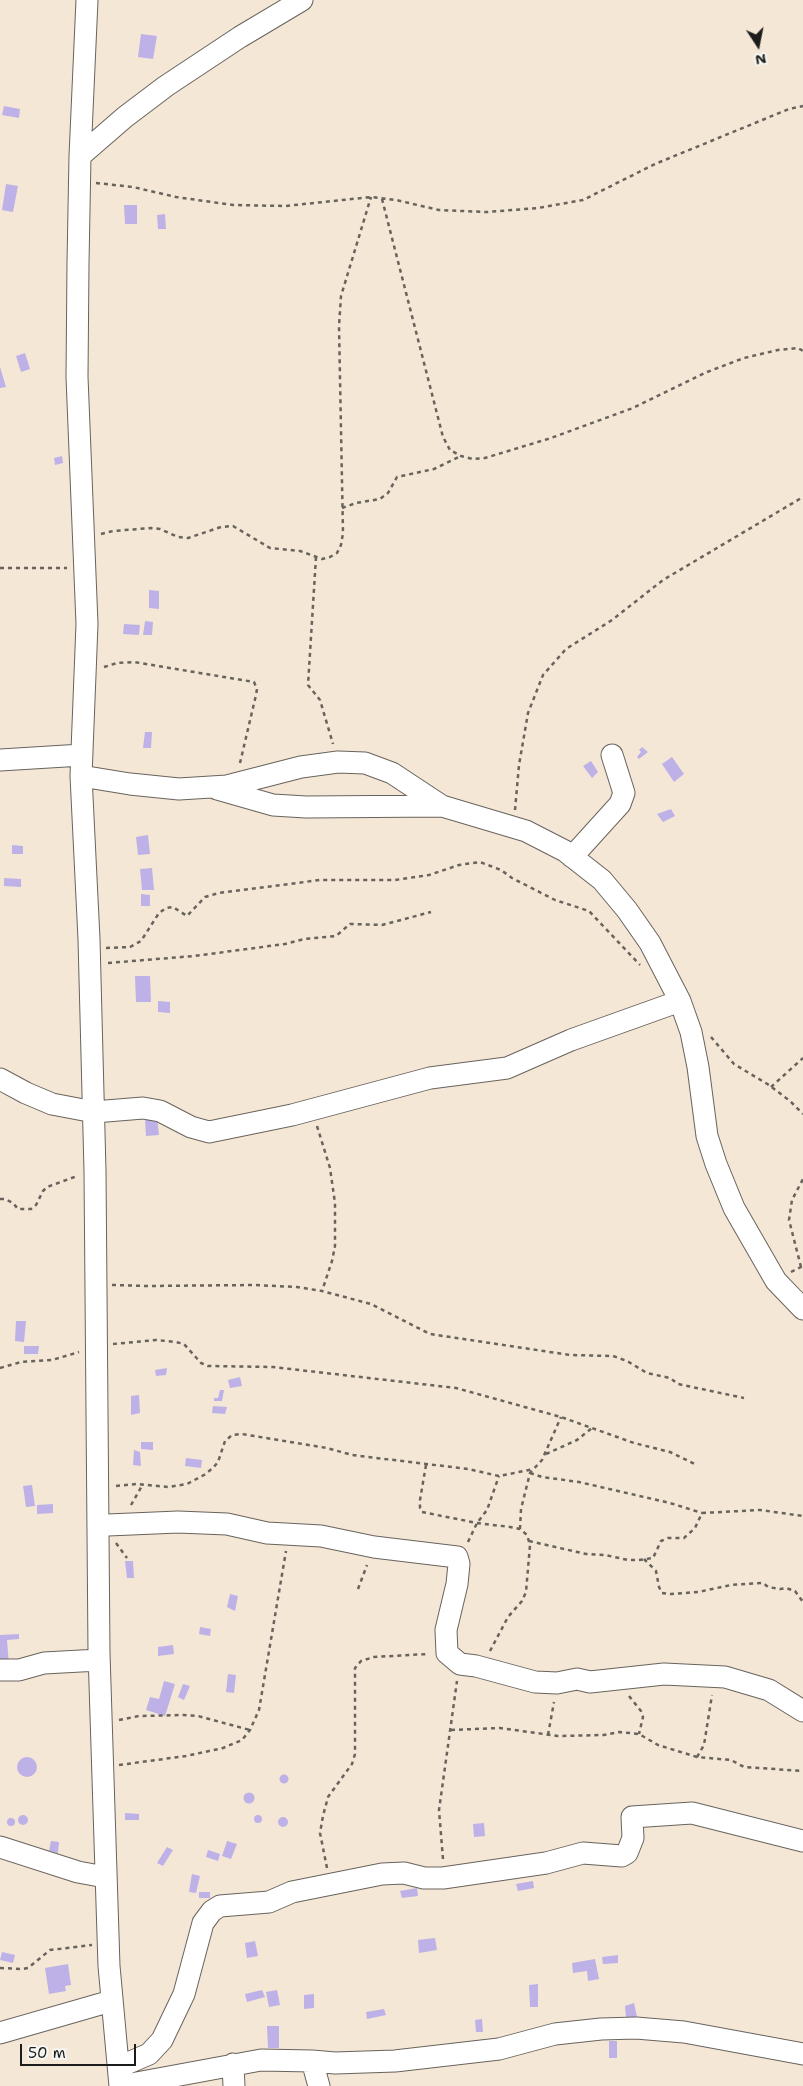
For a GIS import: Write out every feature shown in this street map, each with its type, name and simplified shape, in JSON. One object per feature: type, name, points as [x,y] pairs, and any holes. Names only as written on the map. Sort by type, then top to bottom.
[{"type":"street","points":[[87,0],[80,156],[78,378],[86,561],[87,675],[82,765],[94,1112],[98,1346],[99,1660],[105,1876],[112,2001],[120,2080]]},
{"type":"street","points":[[80,156],[166,86],[240,37],[302,0]]},
{"type":"street","points":[[572,857],[620,804],[624,793],[612,755]]},
{"type":"street","points":[[0,760],[82,765],[130,784],[179,789],[235,784],[301,767],[338,762],[365,763],[392,773],[442,806]]},
{"type":"street","points":[[210,787],[273,805],[306,807],[442,806],[526,831],[565,851],[602,880],[627,910],[650,943],[680,1001],[691,1032],[698,1067],[707,1136],[716,1164],[734,1208],[772,1276],[803,1310]]},
{"type":"street","points":[[0,1078],[52,1104],[94,1112],[143,1108],[160,1110],[191,1127],[209,1132],[231,1129],[315,1110],[430,1078],[507,1068],[572,1040],[680,1001]]},
{"type":"street","points":[[98,1524],[198,1522],[228,1524],[267,1533],[321,1536],[374,1547],[458,1558],[457,1584],[446,1630],[461,1661],[517,1679],[534,1682],[558,1683],[577,1679],[590,1682],[664,1674],[741,1680],[770,1690],[803,1711]]},
{"type":"street","points":[[0,1670],[19,1670],[44,1663],[99,1660]]},
{"type":"street","points":[[120,2080],[162,2040],[184,1994],[203,1923],[212,1911],[220,1906],[269,1902],[292,1892],[382,1874],[404,1873],[424,1878],[443,1878],[546,1862],[583,1853],[622,1856],[627,1853],[633,1838],[632,1817],[692,1813],[803,1841]]},
{"type":"street","points":[[0,1847],[78,1872],[105,1876]]},
{"type":"street","points":[[0,2033],[112,2001]]},
{"type":"street","points":[[120,2080],[261,2060],[335,2063],[395,2061],[499,2048],[555,2034],[582,2030],[636,2028],[684,2032],[803,2054]]},
{"type":"street","points":[[312,2061],[320,2086]]},
{"type":"street","points":[[233,2064],[234,2086]]},
{"type":"path","points":[[80,182],[133,187],[176,197],[233,206],[285,206],[371,197],[439,210],[487,212],[538,208],[583,200],[655,164],[790,109],[803,106]]},
{"type":"path","points":[[0,568],[86,561],[101,534],[113,531],[151,528],[160,529],[178,538],[188,538],[228,526],[238,528],[270,548],[300,551],[316,557],[330,557],[336,553],[341,545],[343,533],[339,326],[341,296],[371,197]]},
{"type":"path","points":[[382,199],[443,438],[450,450],[461,456],[472,459],[485,458],[550,438],[633,408],[707,372],[744,358],[778,350],[798,348],[803,351]]},
{"type":"path","points":[[342,508],[356,503],[380,499],[388,494],[397,477],[434,469],[461,456]]},
{"type":"path","points":[[513,827],[519,765],[528,713],[543,675],[566,649],[612,620],[663,580],[803,496]]},
{"type":"path","points":[[316,557],[308,685],[320,700],[338,762]]},
{"type":"path","points":[[87,675],[112,664],[134,662],[241,678],[254,682],[257,689],[256,695],[235,784]]},
{"type":"path","points":[[89,939],[99,947],[130,947],[141,942],[158,913],[166,908],[173,907],[187,916],[205,897],[219,893],[320,880],[395,880],[429,876],[459,865],[480,862],[501,870],[555,900],[589,911],[643,968]]},
{"type":"path","points":[[90,964],[194,956],[284,944],[304,939],[336,936],[353,924],[382,925],[431,912]]},
{"type":"path","points":[[711,1036],[734,1064],[790,1101],[803,1114]]},
{"type":"path","points":[[771,1088],[803,1058]]},
{"type":"path","points":[[315,1110],[318,1131],[334,1182],[335,1203],[335,1246],[322,1291]]},
{"type":"path","points":[[0,1200],[5,1199],[13,1203],[18,1209],[31,1209],[36,1205],[47,1187],[95,1171]]},
{"type":"path","points":[[801,1267],[788,1220],[792,1200],[803,1179]]},
{"type":"path","points":[[96,1282],[101,1284],[148,1286],[254,1285],[297,1287],[322,1291],[371,1304],[430,1334],[570,1355],[613,1356],[627,1361],[647,1373],[670,1378],[678,1384],[744,1398]]},
{"type":"path","points":[[0,1368],[21,1362],[52,1360],[98,1346],[156,1340],[176,1342],[184,1344],[201,1363],[208,1366],[273,1367],[456,1388],[561,1417],[634,1443],[670,1452],[697,1464]]},
{"type":"path","points":[[520,1529],[521,1509],[530,1473],[546,1454],[561,1417]]},
{"type":"path","points":[[546,1454],[577,1440],[592,1428]]},
{"type":"path","points":[[98,1490],[124,1485],[143,1484],[168,1487],[187,1484],[213,1468],[218,1462],[225,1441],[232,1435],[242,1434],[318,1446],[352,1455],[468,1469],[499,1476],[534,1469]]},
{"type":"path","points":[[332,1885],[320,1833],[328,1797],[352,1764],[355,1754],[354,1668],[361,1661],[374,1657],[461,1661],[488,1657],[493,1643],[508,1618],[522,1601],[526,1592],[529,1541],[527,1534],[520,1529],[422,1512],[420,1500],[426,1465]]},
{"type":"path","points":[[530,1473],[670,1503],[702,1513],[760,1510],[803,1516]]},
{"type":"path","points":[[458,1558],[486,1510],[499,1476]]},
{"type":"path","points":[[529,1541],[586,1554],[604,1555],[628,1560],[653,1558],[661,1541],[668,1538],[684,1538],[695,1528],[702,1513]]},
{"type":"path","points":[[103,1767],[186,1756],[223,1748],[242,1740],[250,1730],[259,1710],[283,1564],[291,1535]]},
{"type":"path","points":[[358,1589],[374,1547]]},
{"type":"path","points":[[644,1559],[656,1571],[662,1593],[698,1592],[731,1585],[763,1583],[768,1587],[786,1588],[795,1591],[803,1602]]},
{"type":"path","points":[[443,1878],[444,1852],[438,1810],[461,1661]]},
{"type":"path","points":[[697,1757],[704,1745],[709,1717],[712,1692],[708,1676]]},
{"type":"path","points":[[616,1679],[641,1711],[643,1718],[639,1734]]},
{"type":"path","points":[[548,1734],[558,1683]]},
{"type":"path","points":[[102,1735],[115,1722],[128,1718],[184,1715],[198,1716],[250,1730]]},
{"type":"path","points":[[451,1730],[500,1728],[548,1734],[591,1736],[619,1732],[639,1734],[658,1745],[697,1757],[731,1760],[744,1767],[803,1771]]},
{"type":"path","points":[[0,1968],[22,1970],[28,1968],[50,1950],[108,1942]]},
{"type":"building","points":[[141,34],[157,36],[153,59],[138,57]]},
{"type":"building","points":[[4,106],[20,109],[19,118],[2,115]]},
{"type":"building","points":[[6,184],[18,186],[13,212],[2,210]]},
{"type":"building","points":[[124,205],[137,205],[137,224],[125,224]]},
{"type":"building","points":[[165,214],[166,229],[158,229],[157,215]]},
{"type":"building","points":[[25,353],[30,369],[21,372],[16,356]]},
{"type":"building","points":[[0,367],[6,387],[0,388]]},
{"type":"building","points":[[62,456],[63,463],[55,465],[54,458]]},
{"type":"building","points":[[149,590],[159,591],[159,609],[149,608]]},
{"type":"building","points":[[145,621],[153,622],[152,635],[143,635]]},
{"type":"building","points":[[124,624],[140,625],[139,635],[123,634]]},
{"type":"building","points":[[145,732],[152,732],[151,748],[143,748]]},
{"type":"building","points":[[642,747],[648,752],[639,759],[637,757]]},
{"type":"building","points":[[672,757],[684,774],[674,782],[662,764]]},
{"type":"building","points":[[591,761],[598,772],[592,778],[583,766]]},
{"type":"building","points":[[671,809],[675,816],[663,822],[657,814]]},
{"type":"building","points":[[148,835],[150,854],[138,855],[136,837]]},
{"type":"building","points":[[12,845],[23,846],[23,854],[12,854]]},
{"type":"building","points":[[152,868],[154,890],[142,890],[140,869]]},
{"type":"building","points":[[4,878],[21,879],[21,887],[4,886]]},
{"type":"building","points":[[141,894],[150,895],[150,906],[141,906]]},
{"type":"building","points":[[135,976],[150,976],[151,1002],[136,1002]]},
{"type":"building","points":[[158,1001],[170,1002],[170,1013],[158,1012]]},
{"type":"building","points":[[157,1117],[159,1135],[146,1136],[145,1118]]},
{"type":"building","points":[[16,1321],[26,1321],[24,1342],[15,1341]]},
{"type":"building","points":[[24,1346],[39,1346],[38,1354],[24,1354]]},
{"type":"building","points":[[167,1368],[166,1375],[156,1376],[155,1370]]},
{"type":"building","points":[[240,1377],[242,1386],[230,1388],[228,1380]]},
{"type":"building","points":[[220,1390],[224,1390],[222,1401],[214,1401],[214,1398],[218,1398]]},
{"type":"building","points":[[139,1395],[140,1413],[131,1415],[131,1396]]},
{"type":"building","points":[[213,1406],[227,1407],[225,1414],[212,1413]]},
{"type":"building","points":[[141,1442],[153,1442],[153,1450],[141,1449]]},
{"type":"building","points":[[134,1450],[140,1452],[141,1466],[133,1465]]},
{"type":"building","points":[[186,1458],[202,1460],[201,1468],[185,1466]]},
{"type":"building","points":[[32,1485],[35,1506],[26,1507],[23,1486]]},
{"type":"building","points":[[53,1504],[53,1513],[37,1514],[37,1505]]},
{"type":"building","points":[[125,1561],[133,1561],[134,1578],[127,1578]]},
{"type":"building","points":[[230,1594],[238,1596],[235,1611],[227,1607]]},
{"type":"building","points":[[200,1627],[211,1629],[210,1636],[199,1634]]},
{"type":"building","points":[[19,1634],[19,1639],[7,1640],[9,1665],[0,1665],[0,1635]]},
{"type":"building","points":[[173,1645],[174,1654],[158,1656],[158,1647]]},
{"type":"building","points":[[228,1674],[236,1675],[234,1693],[226,1692]]},
{"type":"building","points":[[164,1681],[175,1684],[165,1716],[146,1710],[150,1697],[159,1699]]},
{"type":"building","points":[[183,1684],[190,1686],[184,1700],[178,1697]]},
{"type":"building","points":[[27,1757],[34,1760],[37,1767],[34,1774],[27,1777],[20,1774],[17,1767],[20,1760]]},
{"type":"building","points":[[284,1775],[288,1779],[284,1783],[280,1779]]},
{"type":"building","points":[[249,1792],[255,1798],[249,1804],[243,1798]]},
{"type":"building","points":[[125,1813],[139,1814],[139,1820],[125,1820]]},
{"type":"building","points":[[23,1815],[28,1820],[23,1825],[18,1820]]},
{"type":"building","points":[[258,1815],[262,1819],[258,1823],[254,1819]]},
{"type":"building","points":[[283,1817],[288,1822],[283,1827],[278,1822]]},
{"type":"building","points":[[11,1818],[15,1822],[11,1826],[7,1822]]},
{"type":"building","points":[[484,1823],[485,1836],[474,1837],[473,1824]]},
{"type":"building","points":[[51,1841],[59,1842],[58,1853],[49,1851]]},
{"type":"building","points":[[227,1841],[237,1844],[231,1859],[222,1856]]},
{"type":"building","points":[[167,1847],[173,1850],[163,1866],[157,1863]]},
{"type":"building","points":[[208,1850],[220,1854],[218,1861],[206,1857]]},
{"type":"building","points":[[192,1874],[200,1876],[196,1893],[189,1892]]},
{"type":"building","points":[[533,1881],[534,1888],[518,1891],[516,1884]]},
{"type":"building","points":[[417,1888],[418,1896],[402,1898],[400,1891]]},
{"type":"building","points":[[199,1892],[210,1892],[210,1898],[199,1898]]},
{"type":"building","points":[[435,1938],[437,1950],[419,1953],[418,1940]]},
{"type":"building","points":[[255,1941],[258,1956],[247,1958],[245,1943]]},
{"type":"building","points":[[2,1952],[15,1955],[13,1963],[0,1960]]},
{"type":"building","points":[[618,1955],[618,1963],[603,1964],[602,1957]]},
{"type":"building","points":[[595,1959],[599,1979],[588,1981],[587,1971],[573,1973],[572,1963]]},
{"type":"building","points":[[68,1964],[71,1985],[65,1986],[66,1991],[49,1994],[45,1968]]},
{"type":"building","points":[[538,1984],[538,2007],[530,2007],[529,1985]]},
{"type":"building","points":[[262,1990],[265,1997],[247,2002],[245,1994]]},
{"type":"building","points":[[277,1990],[280,2005],[269,2007],[266,1992]]},
{"type":"building","points":[[314,1994],[314,2008],[304,2009],[304,1995]]},
{"type":"building","points":[[634,2003],[637,2017],[644,2017],[645,2026],[627,2029],[625,2006]]},
{"type":"building","points":[[384,2009],[386,2015],[367,2019],[366,2012]]},
{"type":"building","points":[[482,2019],[483,2032],[476,2032],[475,2020]]},
{"type":"building","points":[[267,2026],[279,2026],[279,2048],[268,2048]]},
{"type":"building","points":[[609,2041],[617,2041],[617,2058],[609,2058]]}]
